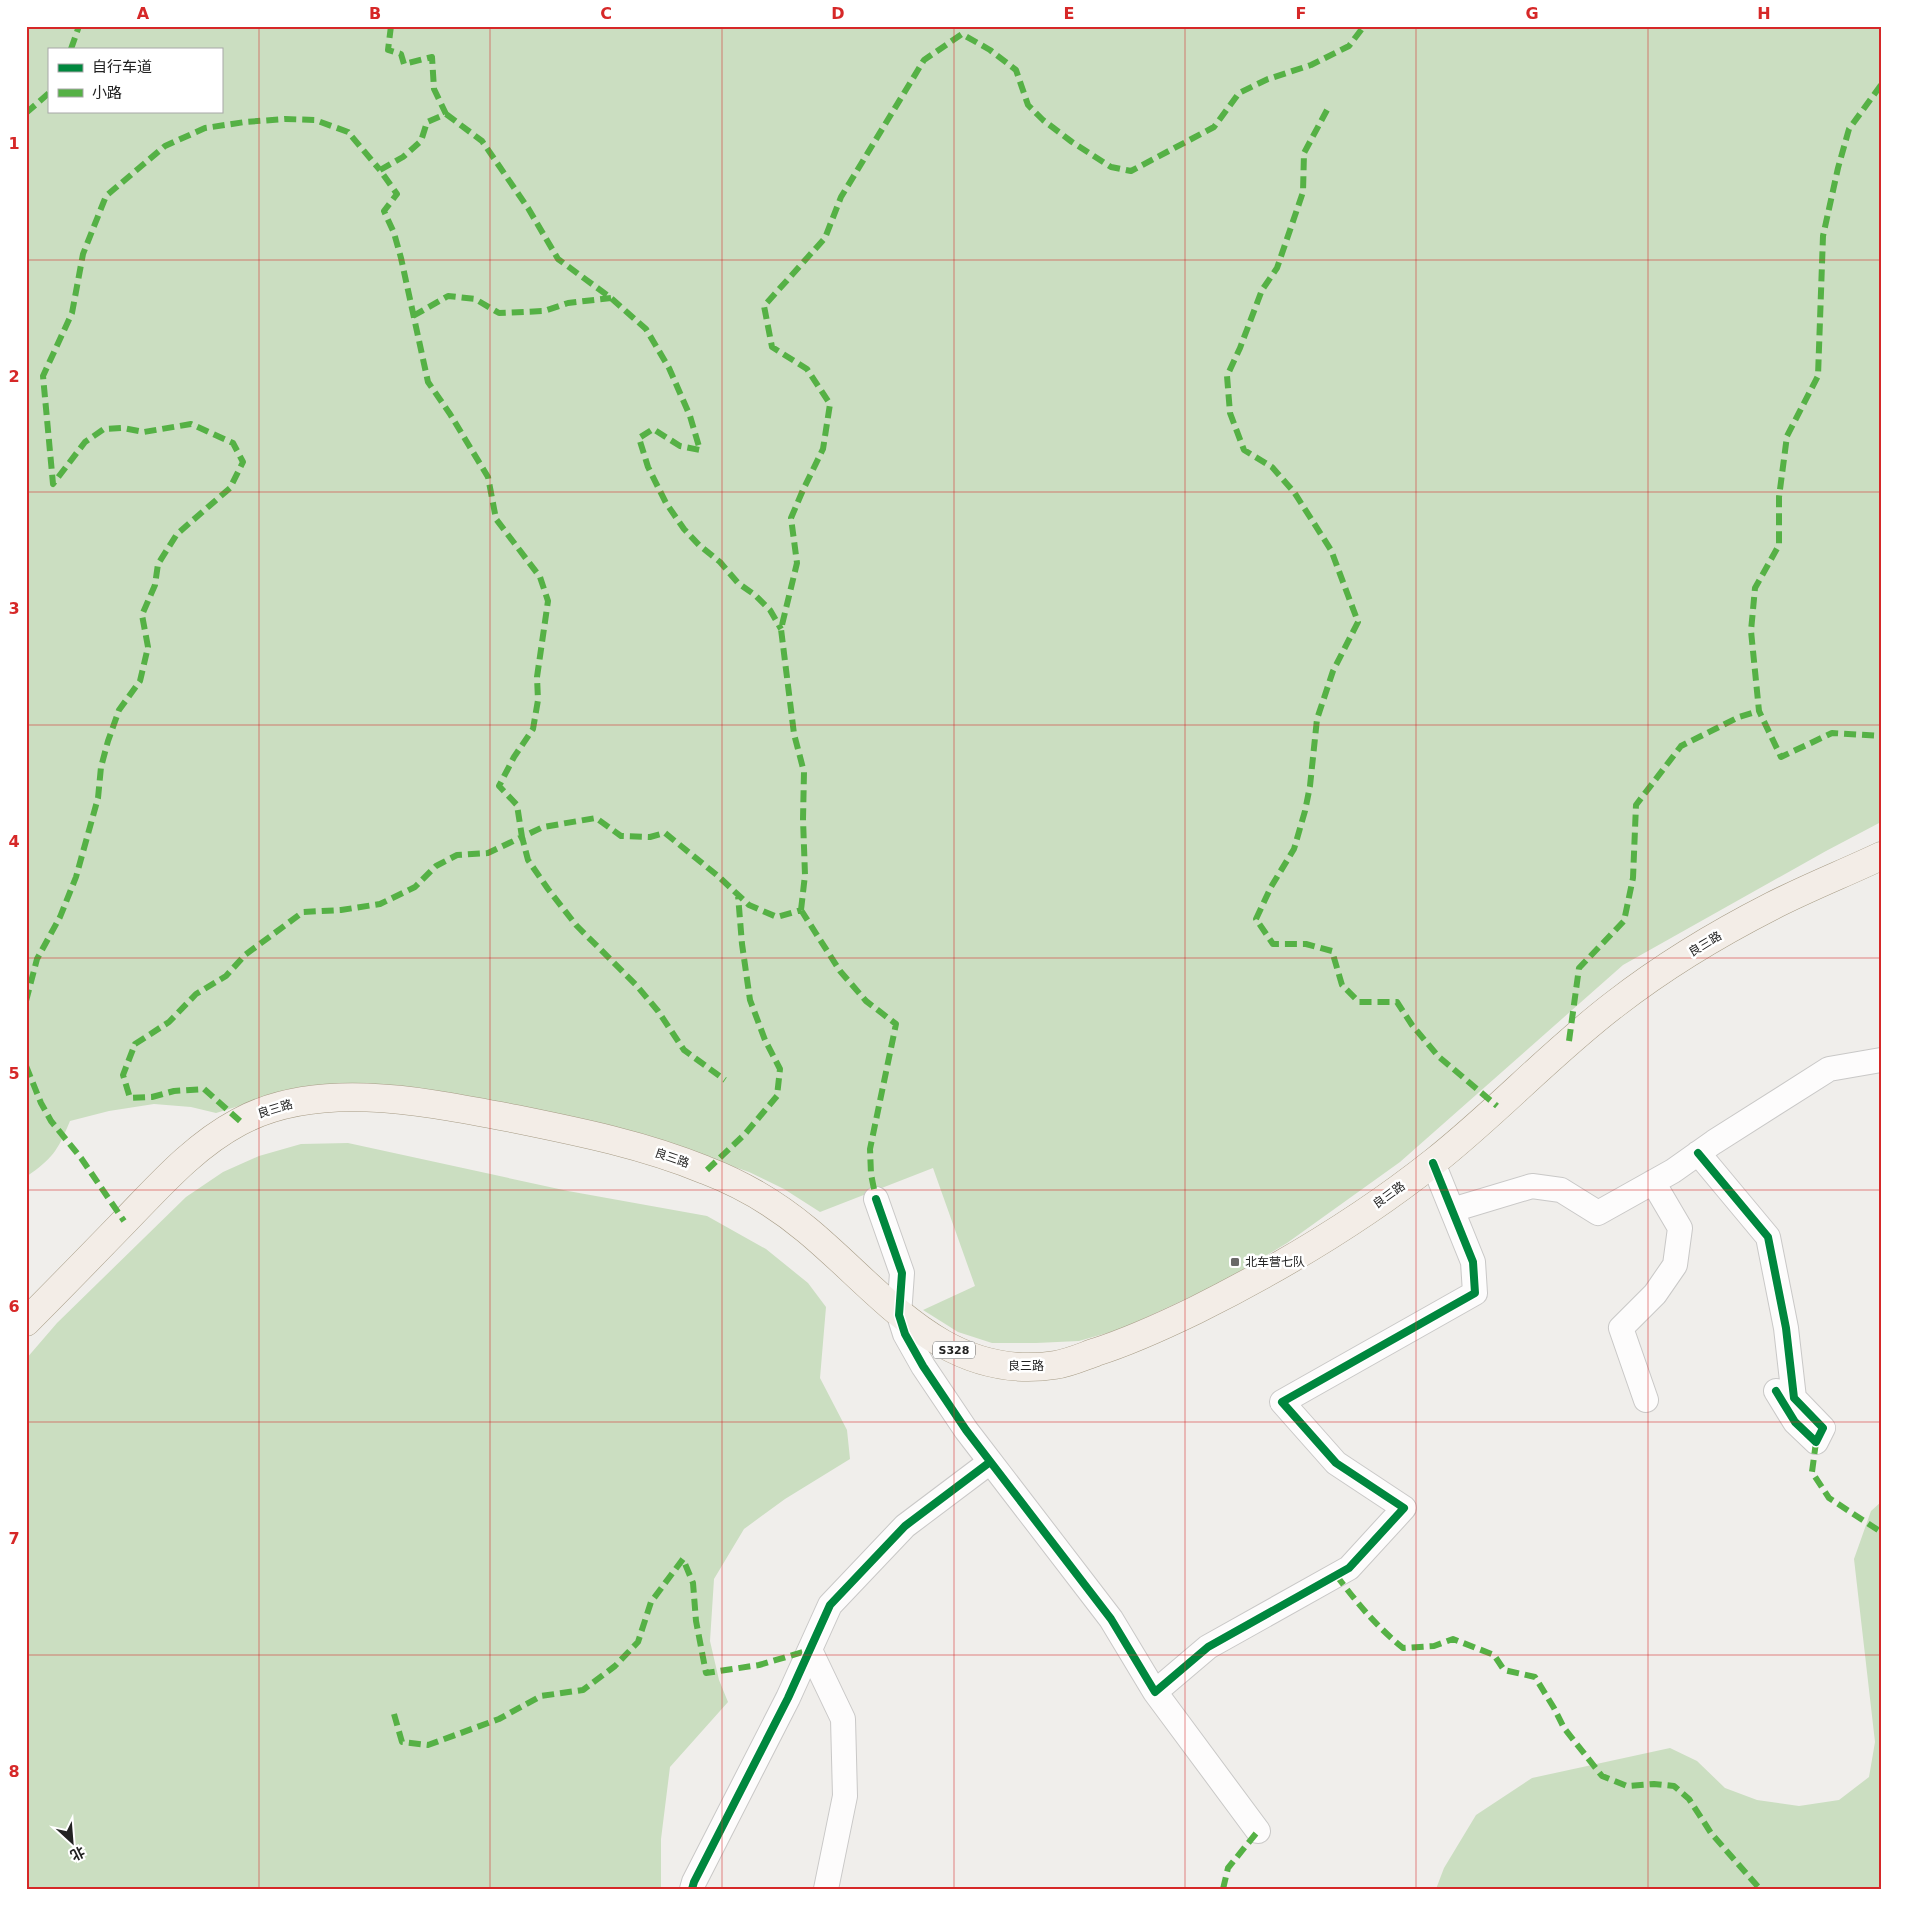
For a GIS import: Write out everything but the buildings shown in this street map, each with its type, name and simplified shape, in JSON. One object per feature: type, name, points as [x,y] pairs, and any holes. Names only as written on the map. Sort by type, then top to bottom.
[{"type":"main road","name":"良三路","points":[[26,1322],[173,1171],[208,1142],[240,1121],[262,1112],[303,1100],[362,1098],[425,1102],[598,1135],[707,1170],[748,1190],[778,1208],[808,1231],[899,1315],[932,1338],[960,1353],[985,1362],[1017,1368],[1060,1365],[1149,1333],[1247,1285],[1349,1223],[1433,1163],[1466,1136],[1569,1041],[1619,1001],[1673,963],[1723,932],[1776,904],[1881,856]]},
{"type":"street","points":[[1452,1210],[1532,1186],[1561,1190],[1598,1214],[1653,1182],[1829,1069],[1881,1060]]},
{"type":"street","points":[[1698,1153],[1768,1237],[1786,1328],[1794,1398],[1823,1428],[1816,1442],[1795,1422],[1776,1391]]},
{"type":"street","points":[[1155,1692],[1208,1647],[1349,1568],[1404,1508],[1336,1463],[1282,1402],[1475,1293],[1473,1262],[1433,1163]]},
{"type":"street","points":[[1646,1400],[1621,1328],[1655,1294],[1675,1265],[1680,1228],[1653,1182]]},
{"type":"street","points":[[876,1199],[902,1272],[899,1315],[905,1334],[924,1366],[990,1462],[1111,1619],[1155,1692],[1258,1831]]},
{"type":"street","points":[[692,1889],[698,1873],[788,1698],[830,1605],[905,1526],[990,1462]]},
{"type":"street","points":[[810,1650],[842,1719],[845,1796],[826,1889]]},
{"type":"green space","points":[[26,26],[1881,26],[1881,822],[1623,965],[1400,1162],[1287,1243],[1220,1283],[1121,1329],[1079,1341],[992,1343],[958,1332],[923,1310],[975,1286],[933,1168],[820,1212],[784,1189],[749,1172],[706,1157],[285,1092],[216,1113],[191,1107],[154,1104],[109,1111],[70,1121],[53,1154],[26,1177]]},
{"type":"green space","points":[[348,1143],[568,1191],[707,1216],[766,1249],[808,1283],[826,1307],[820,1378],[847,1430],[850,1459],[785,1499],[744,1529],[714,1579],[710,1641],[719,1680],[728,1702],[670,1767],[661,1839],[661,1889],[26,1889],[26,1359],[57,1323],[186,1197],[223,1172],[259,1156],[301,1144]]},
{"type":"green space","points":[[1881,1502],[1881,1889],[1436,1889],[1444,1868],[1476,1815],[1532,1778],[1670,1748],[1697,1761],[1725,1788],[1757,1800],[1799,1806],[1839,1800],[1869,1777],[1875,1742],[1854,1559],[1871,1511]]},
{"type":"marked path","points":[[71,48],[79,26]]},
{"type":"marked path","points":[[391,26],[388,50],[401,54],[404,64],[432,57],[434,89],[446,114],[427,122],[421,141],[403,157],[380,170],[397,194],[384,211],[394,233],[401,258],[428,382],[450,414],[488,477],[496,519],[540,577],[548,601],[537,677],[538,700],[533,729],[514,757],[499,786],[517,805],[522,837],[543,827],[596,818],[621,836],[650,837],[665,833],[718,876],[749,905],[777,917],[801,910]]},
{"type":"marked path","points":[[801,910],[805,875],[804,772],[794,734],[781,629],[797,563],[791,518],[823,449],[830,404],[807,369],[772,347],[764,306],[825,238],[841,197],[924,60],[962,34],[990,50],[1016,70],[1028,105],[1043,120],[1072,142],[1111,167],[1131,171],[1214,127],[1239,93],[1268,79],[1311,65],[1349,46],[1364,26]]},
{"type":"marked path","points":[[1881,85],[1849,129],[1838,168],[1823,236],[1818,376],[1787,436],[1779,497],[1779,545],[1755,588],[1751,631],[1759,711],[1781,757],[1832,733],[1881,736]]},
{"type":"marked path","points":[[26,113],[48,94]]},
{"type":"marked path","points":[[1327,110],[1304,153],[1303,192],[1277,268],[1262,290],[1227,376],[1230,413],[1244,450],[1272,467],[1294,492],[1331,550],[1358,622],[1333,671],[1317,719],[1310,786],[1294,849],[1271,887],[1256,919],[1273,944],[1306,944],[1332,951],[1342,985],[1359,1002],[1397,1002],[1412,1025],[1438,1056],[1497,1106]]},
{"type":"marked path","points":[[446,114],[482,141],[528,208],[558,259],[611,298],[646,329],[669,368],[690,416],[700,450],[680,446],[653,429],[639,438],[648,467],[666,503],[684,529],[699,545],[720,562],[738,583],[755,595],[770,610],[781,629]]},
{"type":"marked path","points":[[26,1001],[37,959],[60,917],[76,877],[98,798],[101,767],[119,710],[140,681],[148,647],[142,615],[155,585],[158,564],[177,534],[230,488],[243,462],[233,443],[191,424],[144,432],[123,428],[104,429],[85,442],[53,484],[43,376],[72,313],[83,254],[106,196],[165,146],[205,128],[245,122],[285,119],[315,120],[348,132],[380,170]]},
{"type":"marked path","points":[[413,316],[448,296],[475,299],[499,313],[544,311],[568,303],[611,298]]},
{"type":"marked path","points":[[1569,1041],[1579,968],[1624,921],[1633,878],[1636,805],[1681,746],[1739,717],[1759,711]]},
{"type":"marked path","points":[[240,1121],[204,1089],[174,1091],[152,1097],[130,1098],[123,1075],[135,1044],[169,1022],[196,994],[226,976],[245,955],[303,912],[341,910],[380,904],[415,887],[436,866],[457,855],[488,853],[522,837],[528,860],[576,925],[637,986],[658,1011],[684,1050],[725,1080]]},
{"type":"marked path","points":[[707,1170],[745,1134],[777,1096],[780,1069],[765,1040],[750,1000],[742,944],[738,895]]},
{"type":"marked path","points":[[801,910],[840,971],[866,1001],[896,1024],[870,1149],[871,1174],[876,1199]]},
{"type":"marked path","points":[[26,1066],[41,1103],[51,1121],[81,1158],[124,1221]]},
{"type":"marked path","points":[[1816,1442],[1812,1472],[1829,1498],[1881,1532]]},
{"type":"marked path","points":[[394,1714],[402,1742],[428,1745],[499,1719],[541,1696],[583,1690],[615,1666],[638,1642],[651,1602],[683,1559],[693,1583],[696,1621],[706,1673],[759,1665],[810,1650]]},
{"type":"marked path","points":[[1336,1575],[1367,1614],[1403,1648],[1434,1646],[1453,1639],[1494,1655],[1504,1670],[1535,1677],[1564,1728],[1602,1776],[1627,1786],[1654,1784],[1674,1786],[1689,1799],[1711,1833],[1760,1889]]},
{"type":"marked path","points":[[1223,1889],[1228,1868],[1258,1831]]},
{"type":"cycle path","points":[[1698,1153],[1768,1237],[1786,1328],[1794,1398],[1823,1428],[1816,1442],[1795,1422],[1776,1391]]},
{"type":"cycle path","points":[[876,1199],[902,1273],[899,1315],[905,1334],[923,1366],[966,1430],[1111,1619],[1155,1692],[1208,1647],[1349,1568],[1404,1508],[1336,1463],[1282,1402],[1475,1293],[1473,1262],[1433,1163]]},
{"type":"cycle path","points":[[692,1889],[788,1698],[830,1605],[905,1526],[990,1462]]},
{"type":"place","name":"北车营七队","points":[[1235,1262]]}]
